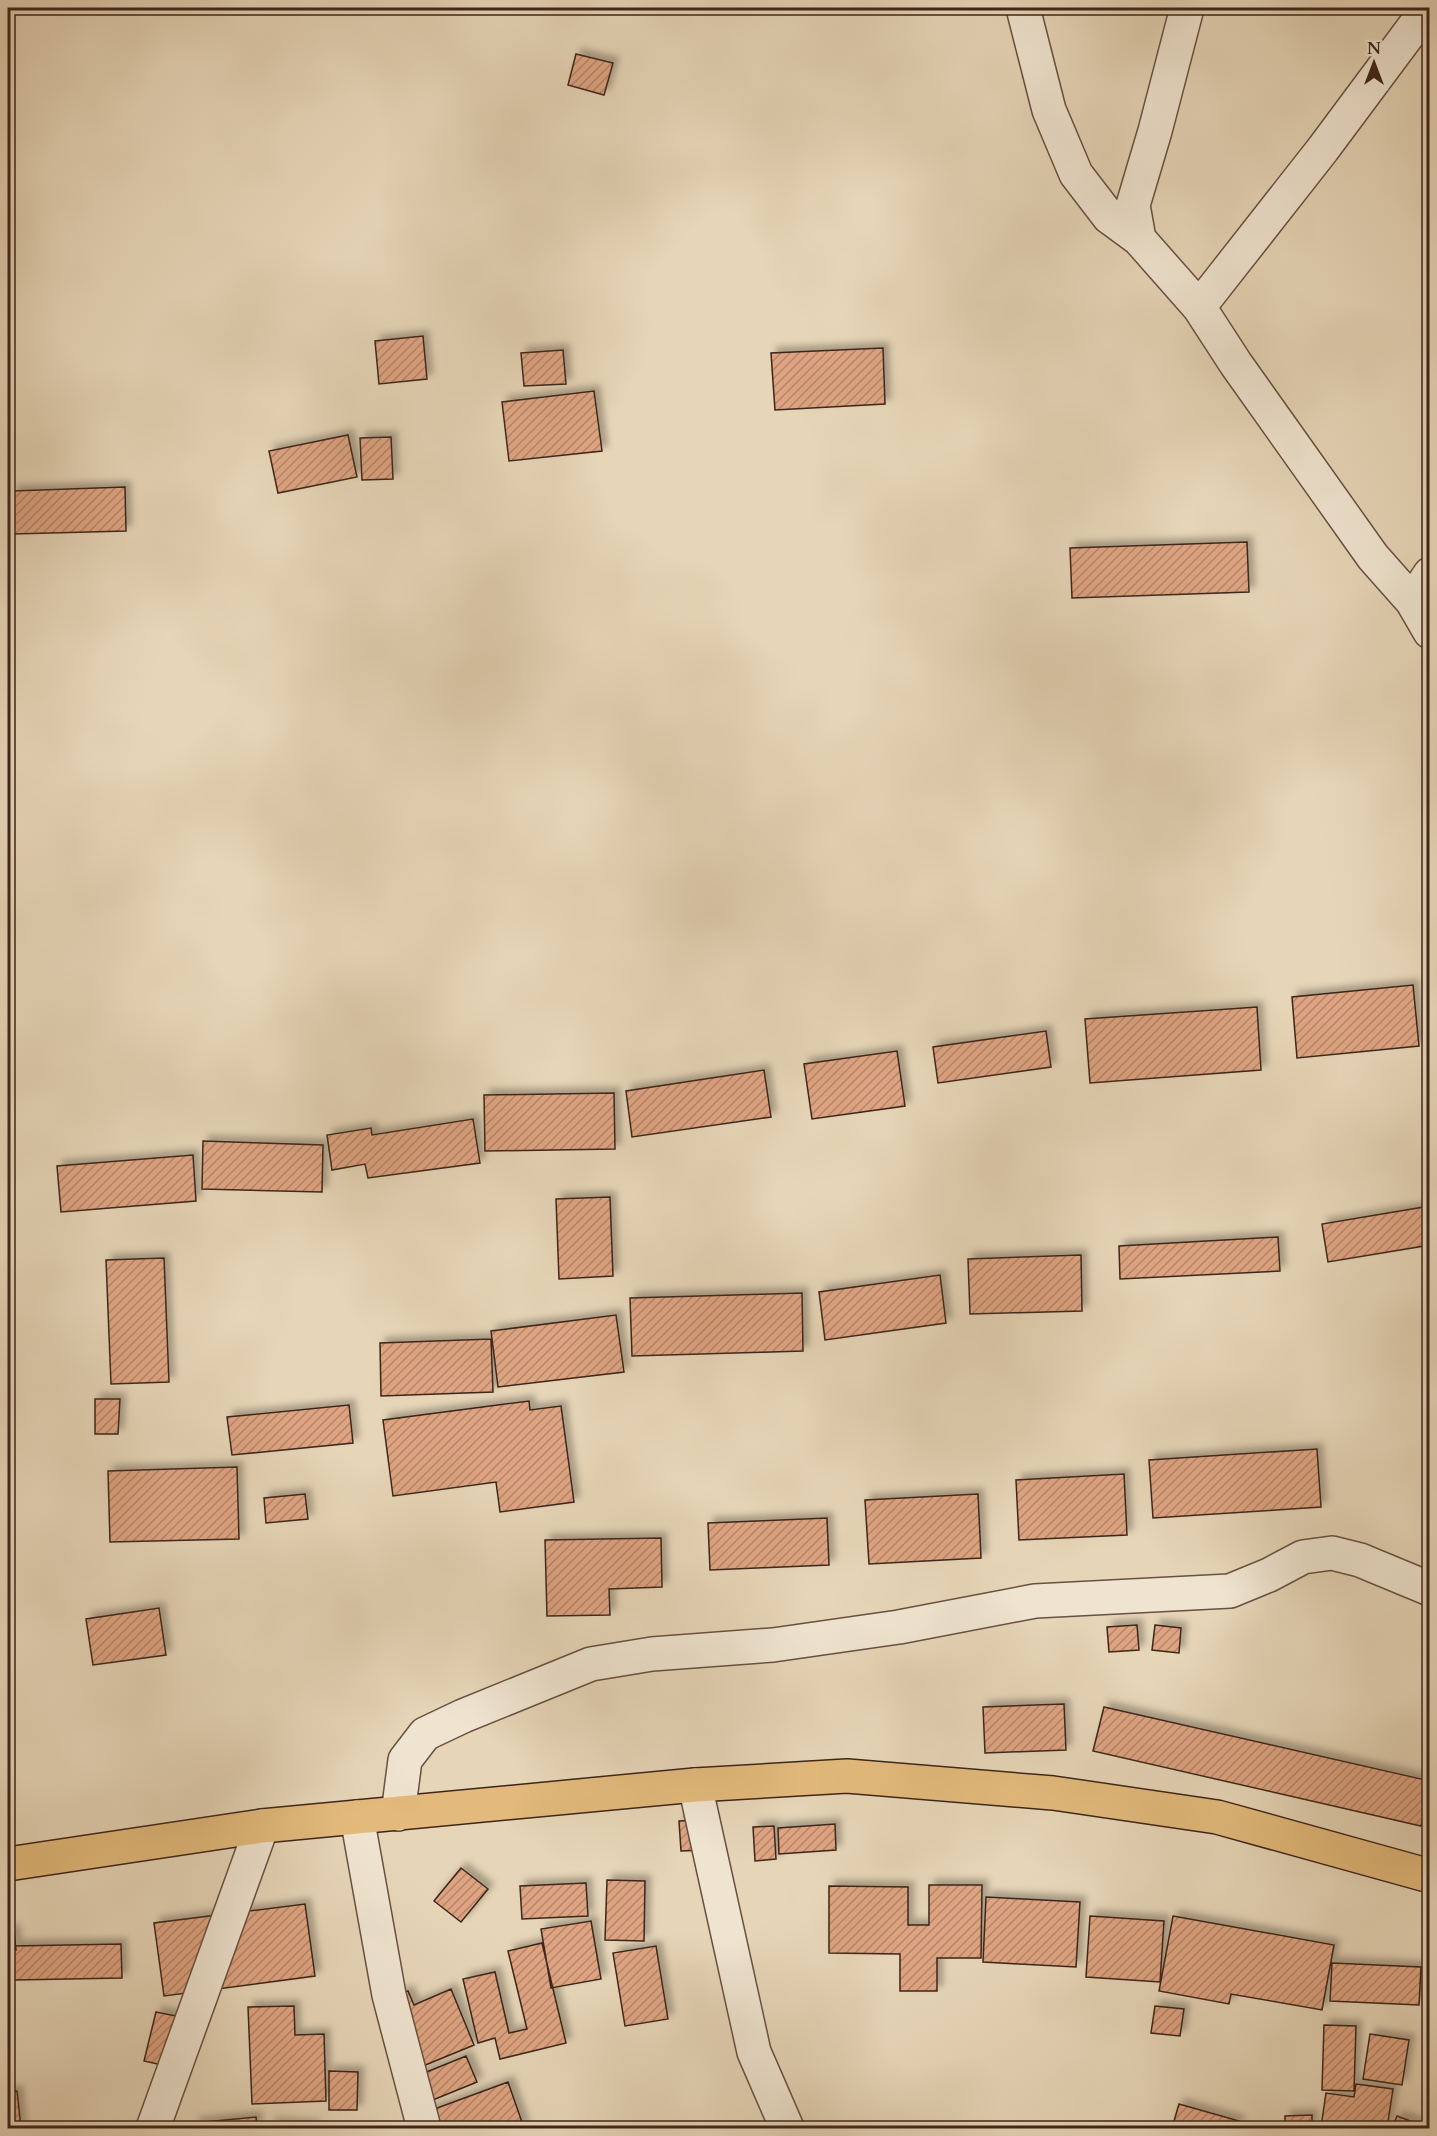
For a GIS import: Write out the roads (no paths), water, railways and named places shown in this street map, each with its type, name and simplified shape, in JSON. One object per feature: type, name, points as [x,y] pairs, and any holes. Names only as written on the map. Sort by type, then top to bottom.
[{"type":"main road","points":[[8,1864],[262,1826],[695,1785],[847,1776],[1053,1793],[1217,1817],[1430,1876]]},
{"type":"street","points":[[1023,8],[1049,110],[1076,174],[1109,217],[1139,239],[1199,307],[1236,364],[1373,557],[1421,587],[1430,632]]},
{"type":"street","points":[[1139,239],[1133,206],[1187,8]]},
{"type":"street","points":[[1199,307],[1323,149],[1428,8]]},
{"type":"street","points":[[398,1814],[405,1760],[425,1734],[463,1716],[591,1664],[652,1653],[796,1641],[899,1627],[1035,1601],[1230,1591],[1269,1575],[1303,1557],[1332,1552],[1360,1560],[1430,1589]]},
{"type":"street","points":[[695,1785],[754,2052],[787,2128]]},
{"type":"street","points":[[357,1817],[389,1995],[424,2128]]},
{"type":"street","points":[[153,2128],[262,1826]]}]
